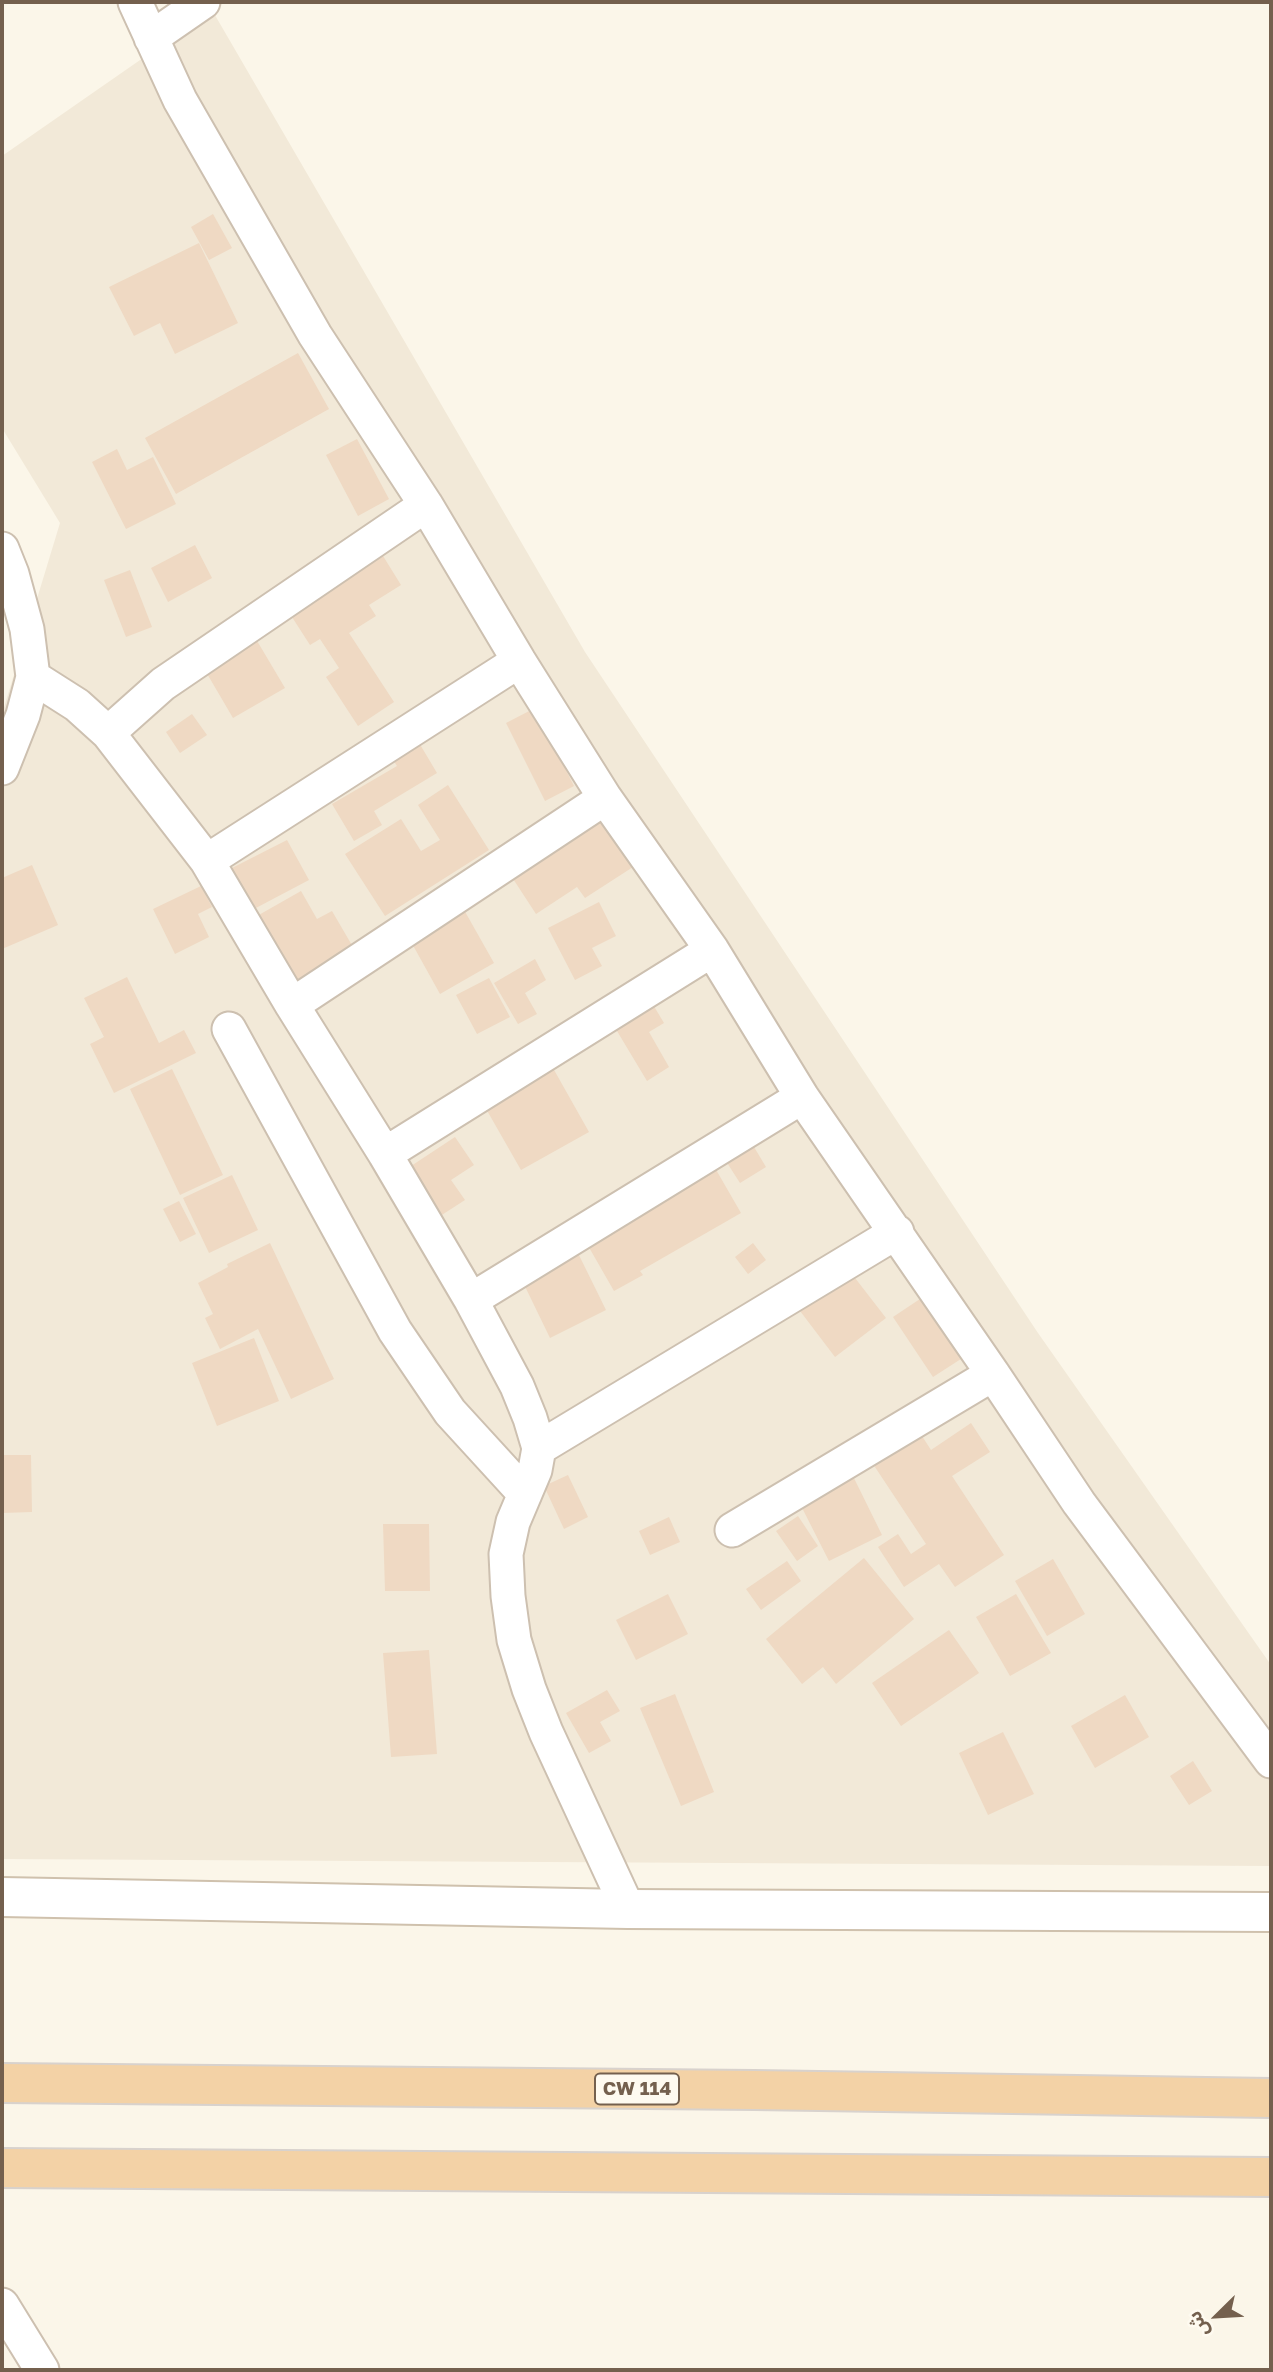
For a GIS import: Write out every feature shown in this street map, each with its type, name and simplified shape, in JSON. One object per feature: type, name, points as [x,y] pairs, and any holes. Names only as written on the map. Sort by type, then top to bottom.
[{"type":"highway","name":"CW 114","points":[[2,2083],[713,2089],[1271,2098]]},
{"type":"highway","points":[[2,2168],[1271,2178]]},
{"type":"main road","points":[[2,1897],[628,1909],[1271,1912]]},
{"type":"street","points":[[135,2],[180,100],[315,335],[426,505],[605,798],[712,950],[802,1097],[897,1232],[1079,1503],[1271,1761]]},
{"type":"street","points":[[151,38],[203,2]]},
{"type":"street","points":[[108,733],[163,684],[426,505]]},
{"type":"street","points":[[2,549],[27,629],[33,677],[23,715],[2,768]]},
{"type":"street","points":[[207,861],[519,661]]},
{"type":"street","points":[[33,677],[77,705],[108,733],[207,861],[292,1005],[385,1154],[471,1300],[517,1386],[539,1448],[536,1469],[513,1522],[506,1554],[514,1640],[546,1732],[628,1909]]},
{"type":"street","points":[[292,1005],[605,798]]},
{"type":"street","points":[[385,1154],[712,950]]},
{"type":"street","points":[[229,1029],[395,1331],[450,1412],[524,1494]]},
{"type":"street","points":[[471,1300],[802,1097]]},
{"type":"street","points":[[539,1448],[897,1232]]},
{"type":"street","points":[[732,1530],[993,1374]]},
{"type":"street","points":[[2,2305],[42,2370]]},
{"type":"shaded area","points":[[212,10],[585,652],[1038,1333],[1271,1665],[1271,1866],[2,1859],[2,714],[60,523],[2,428],[2,156]]},
{"type":"building","points":[[213,214],[232,248],[209,260],[191,227]]},
{"type":"building","points":[[199,243],[238,323],[175,354],[160,323],[134,336],[109,287]]},
{"type":"building","points":[[298,353],[329,409],[176,494],[145,438]]},
{"type":"building","points":[[357,439],[389,499],[358,516],[326,455]]},
{"type":"building","points":[[117,449],[127,470],[153,457],[176,504],[126,529],[92,462]]},
{"type":"building","points":[[375,543],[401,585],[369,605],[376,616],[349,633],[394,702],[358,726],[326,677],[339,668],[320,639],[310,645],[283,603]]},
{"type":"building","points":[[195,545],[212,578],[168,602],[151,568]]},
{"type":"building","points":[[130,570],[152,627],[126,637],[104,580]]},
{"type":"building","points":[[250,629],[285,688],[233,718],[199,660]]},
{"type":"building","points":[[535,708],[574,786],[545,801],[506,723]]},
{"type":"building","points":[[192,714],[207,735],[180,753],[166,732]]},
{"type":"building","points":[[409,726],[437,773],[374,811],[382,825],[354,841],[332,804],[397,766],[382,742]]},
{"type":"building","points":[[448,785],[489,850],[385,916],[345,854],[401,819],[421,851],[440,840],[418,805]]},
{"type":"building","points":[[595,809],[633,867],[585,898],[577,887],[536,914],[506,868]]},
{"type":"building","points":[[287,840],[309,880],[254,909],[232,868]]},
{"type":"building","points":[[32,865],[58,925],[2,949],[2,878]]},
{"type":"building","points":[[201,886],[212,907],[198,914],[209,937],[175,954],[153,909]]},
{"type":"building","points":[[301,891],[317,919],[332,911],[353,947],[294,982],[257,916]]},
{"type":"building","points":[[459,901],[494,963],[440,994],[405,931]]},
{"type":"building","points":[[599,902],[616,936],[592,948],[602,966],[575,980],[548,928]]},
{"type":"building","points":[[535,959],[546,980],[525,993],[537,1014],[518,1024],[494,983]]},
{"type":"building","points":[[127,977],[159,1043],[184,1030],[196,1053],[114,1093],[90,1044],[104,1037],[84,998]]},
{"type":"building","points":[[489,978],[510,1017],[477,1034],[456,995]]},
{"type":"building","points":[[646,993],[664,1023],[649,1032],[669,1067],[647,1081],[608,1016]]},
{"type":"building","points":[[549,1061],[589,1132],[521,1170],[481,1100]]},
{"type":"building","points":[[172,1069],[223,1175],[180,1195],[130,1089]]},
{"type":"building","points":[[455,1137],[474,1165],[451,1180],[465,1200],[434,1220],[402,1172]]},
{"type":"building","points":[[768,1137],[754,1147],[766,1167],[740,1183],[715,1144]]},
{"type":"building","points":[[711,1161],[741,1213],[640,1271],[643,1275],[614,1291],[579,1230]]},
{"type":"building","points":[[232,1175],[258,1230],[209,1253],[183,1198]]},
{"type":"building","points":[[179,1201],[196,1234],[180,1242],[163,1209]]},
{"type":"building","points":[[270,1243],[334,1379],[291,1399],[258,1329],[220,1349],[205,1318],[213,1314],[198,1283],[228,1267],[227,1264]]},
{"type":"building","points":[[753,1243],[766,1260],[748,1274],[735,1257]]},
{"type":"building","points":[[574,1245],[606,1310],[550,1338],[518,1272]]},
{"type":"building","points":[[845,1265],[886,1318],[835,1357],[794,1303]]},
{"type":"building","points":[[923,1297],[964,1357],[933,1377],[893,1317]]},
{"type":"building","points":[[254,1338],[279,1401],[217,1426],[192,1363]]},
{"type":"building","points":[[971,1423],[990,1452],[952,1476],[1004,1555],[955,1587],[939,1564],[904,1587],[878,1547],[898,1534],[911,1554],[926,1544],[873,1464],[920,1433],[931,1450]]},
{"type":"building","points":[[2,1455],[31,1455],[32,1512],[2,1513]]},
{"type":"building","points":[[849,1468],[882,1535],[829,1561],[795,1494]]},
{"type":"building","points":[[568,1475],[588,1517],[564,1529],[544,1486]]},
{"type":"building","points":[[798,1516],[818,1546],[797,1561],[776,1531]]},
{"type":"building","points":[[669,1517],[680,1542],[650,1555],[639,1531]]},
{"type":"building","points":[[383,1524],[429,1524],[430,1591],[385,1591]]},
{"type":"building","points":[[864,1558],[914,1619],[836,1684],[823,1667],[802,1684],[766,1639]]},
{"type":"building","points":[[1053,1559],[1085,1614],[1047,1636],[1015,1581]]},
{"type":"building","points":[[787,1561],[801,1581],[761,1610],[746,1589]]},
{"type":"building","points":[[668,1594],[688,1634],[636,1660],[616,1620]]},
{"type":"building","points":[[1016,1594],[1051,1653],[1010,1676],[976,1617]]},
{"type":"building","points":[[949,1630],[979,1673],[901,1726],[872,1683]]},
{"type":"building","points":[[429,1650],[437,1754],[391,1757],[383,1653]]},
{"type":"building","points":[[607,1690],[620,1711],[600,1722],[611,1741],[589,1753],[566,1713]]},
{"type":"building","points":[[675,1694],[714,1792],[681,1806],[640,1708]]},
{"type":"building","points":[[1125,1695],[1149,1737],[1095,1768],[1071,1726]]},
{"type":"building","points":[[1003,1732],[1034,1794],[988,1815],[959,1753]]},
{"type":"building","points":[[1193,1761],[1212,1791],[1189,1805],[1170,1776]]}]
